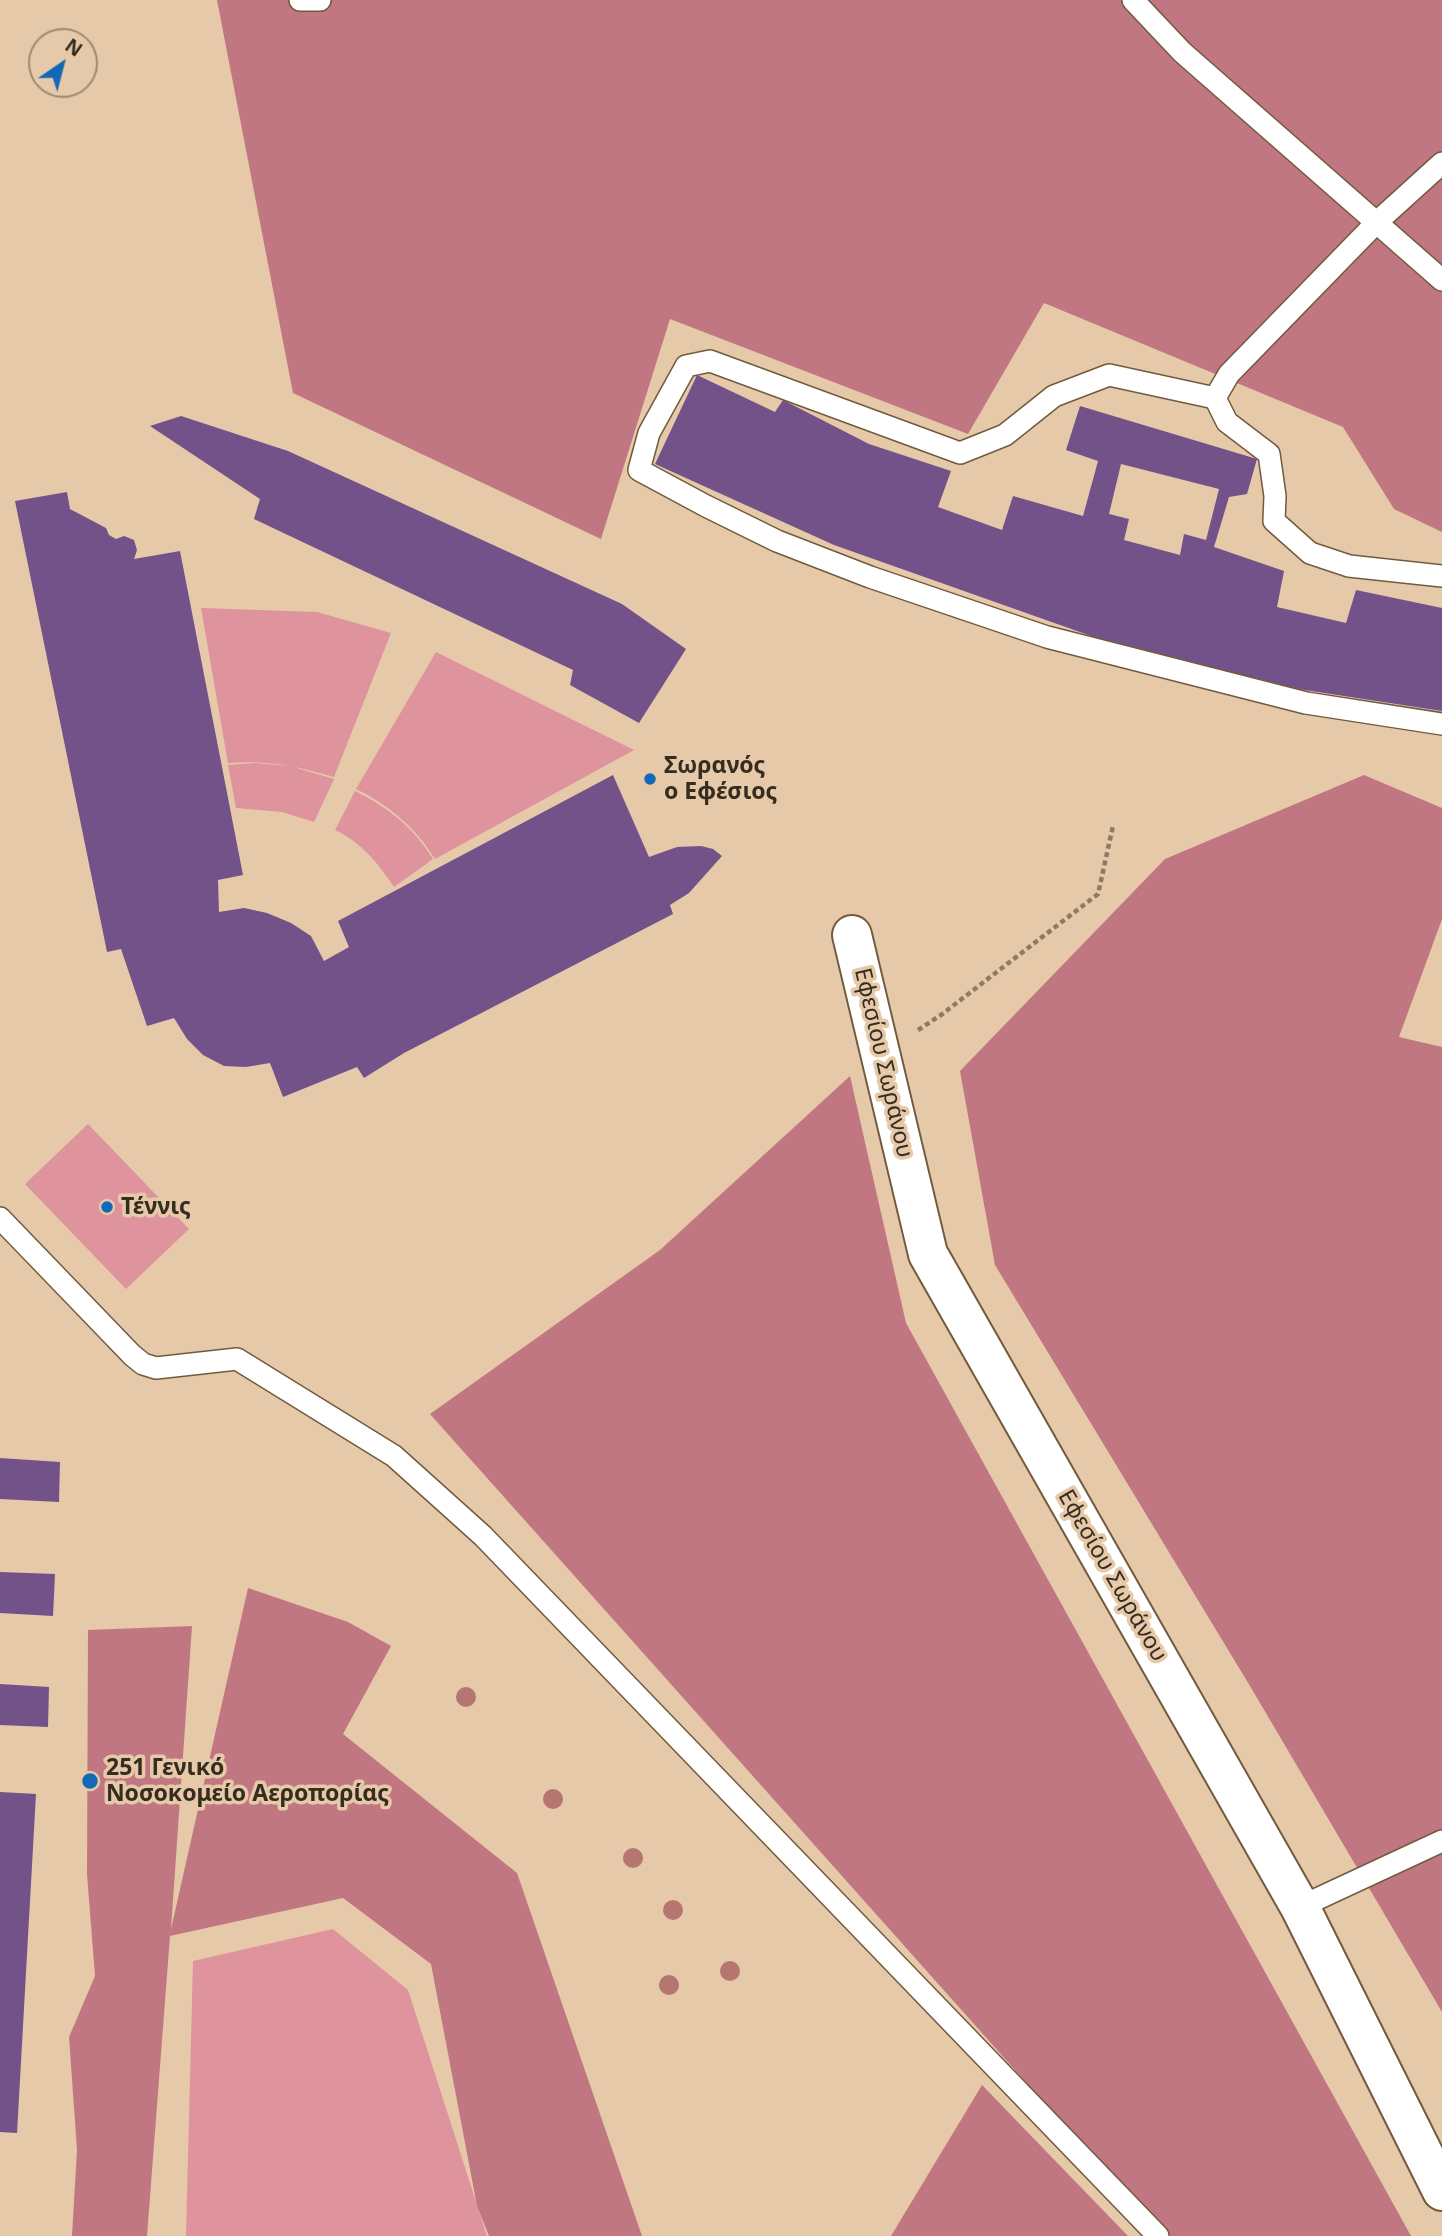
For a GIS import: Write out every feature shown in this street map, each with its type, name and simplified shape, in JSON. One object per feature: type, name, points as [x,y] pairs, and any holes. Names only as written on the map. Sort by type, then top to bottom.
[{"type":"street","name":"Εφεσίου Σωράνου","points":[[852,935],[928,1254],[1300,1908],[1442,2191]]},
{"type":"lane","points":[[300,0],[320,0]]},
{"type":"lane","points":[[1133,0],[1182,52],[1442,281]]},
{"type":"lane","points":[[1215,398],[1229,374],[1377,222],[1442,163]]},
{"type":"lane","points":[[1215,398],[1110,375],[1054,396],[1004,435],[960,453],[710,361],[686,366],[649,433],[639,470],[777,541],[870,577],[1047,637],[1306,703],[1442,724]]},
{"type":"lane","points":[[1215,398],[1227,422],[1269,454],[1275,496],[1273,521],[1310,552],[1349,566],[1442,576]]},
{"type":"lane","points":[[0,1218],[143,1364],[156,1368],[237,1359],[394,1456],[484,1536],[1158,2236]]},
{"type":"lane","points":[[1300,1908],[1442,1842]]},
{"type":"path","points":[[918,1030],[1098,894],[1114,825]]},
{"type":"shaded area","points":[[217,0],[1442,0],[1442,532],[1394,509],[1343,427],[1044,303],[968,434],[670,319],[601,539],[293,393]]},
{"type":"shaded area","points":[[201,608],[317,612],[391,633],[334,777],[281,765],[228,763]]},
{"type":"shaded area","points":[[436,652],[634,750],[435,859],[401,818],[356,789]]},
{"type":"shaded area","points":[[254,763],[290,766],[334,779],[314,822],[282,812],[236,808],[228,765]]},
{"type":"shaded area","points":[[1364,775],[1442,808],[1442,919],[1399,1037],[1442,1047],[1442,2012],[1250,1686],[995,1265],[960,1071],[1165,859]]},
{"type":"shaded area","points":[[355,791],[399,819],[433,859],[394,887],[368,854],[335,830]]},
{"type":"shaded area","points":[[850,1076],[906,1323],[1411,2236],[1163,2236],[430,1414],[660,1250]]},
{"type":"shaded area","name":"Τέννις","points":[[88,1124],[189,1229],[126,1289],[25,1184]]},
{"type":"shaded area","points":[[248,1588],[348,1622],[391,1646],[343,1734],[517,1873],[642,2236],[489,2236],[477,2206],[431,1964],[343,1898],[170,1936],[147,2236],[72,2236],[77,2150],[69,2037],[95,1976],[87,1874],[88,1630],[192,1626],[171,1929]]},
{"type":"shaded area","points":[[333,1929],[408,1990],[487,2236],[186,2236],[193,1961]]},
{"type":"shaded area","points":[[982,2085],[1128,2236],[891,2236]]},
{"type":"building","points":[[697,375],[775,412],[783,400],[869,444],[951,471],[938,507],[1002,530],[1013,496],[1083,516],[1098,461],[1066,450],[1080,406],[1257,459],[1247,494],[1229,497],[1214,547],[1284,571],[1277,607],[1346,623],[1356,590],[1442,608],[1442,711],[1298,689],[1094,637],[834,545],[655,464]],"holes":[[[1121,464],[1219,489],[1206,540],[1184,534],[1180,555],[1124,540],[1129,519],[1109,514]]]},
{"type":"building","points":[[181,416],[288,451],[622,604],[686,649],[639,723],[570,685],[573,670],[254,519],[260,499],[150,426]]},
{"type":"building","points":[[67,492],[70,509],[106,528],[109,535],[116,539],[124,536],[134,540],[137,550],[134,559],[180,551],[243,875],[218,880],[219,912],[244,908],[267,913],[291,923],[311,936],[324,961],[349,947],[338,921],[613,775],[649,857],[677,847],[701,846],[713,849],[722,856],[689,893],[670,905],[673,914],[404,1053],[364,1078],[357,1067],[283,1097],[270,1063],[246,1067],[224,1066],[203,1055],[187,1039],[174,1018],[147,1026],[121,949],[107,952],[15,501]]},
{"type":"building","points":[[0,1458],[60,1462],[59,1502],[0,1499]]},
{"type":"building","points":[[0,1572],[55,1574],[53,1616],[0,1613]]},
{"type":"building","points":[[0,1684],[49,1687],[48,1727],[0,1725]]},
{"type":"building","points":[[0,1792],[36,1794],[17,2133],[0,2132]]},
{"type":"place","name":"Σωρανός ο Εφέσιος","points":[[650,779]]},
{"type":"place","name":"Τέννις","points":[[107,1207]]},
{"type":"place","name":"251 Γενικό Νοσοκομείο Αεροπορίας","points":[[90,1781]]}]
